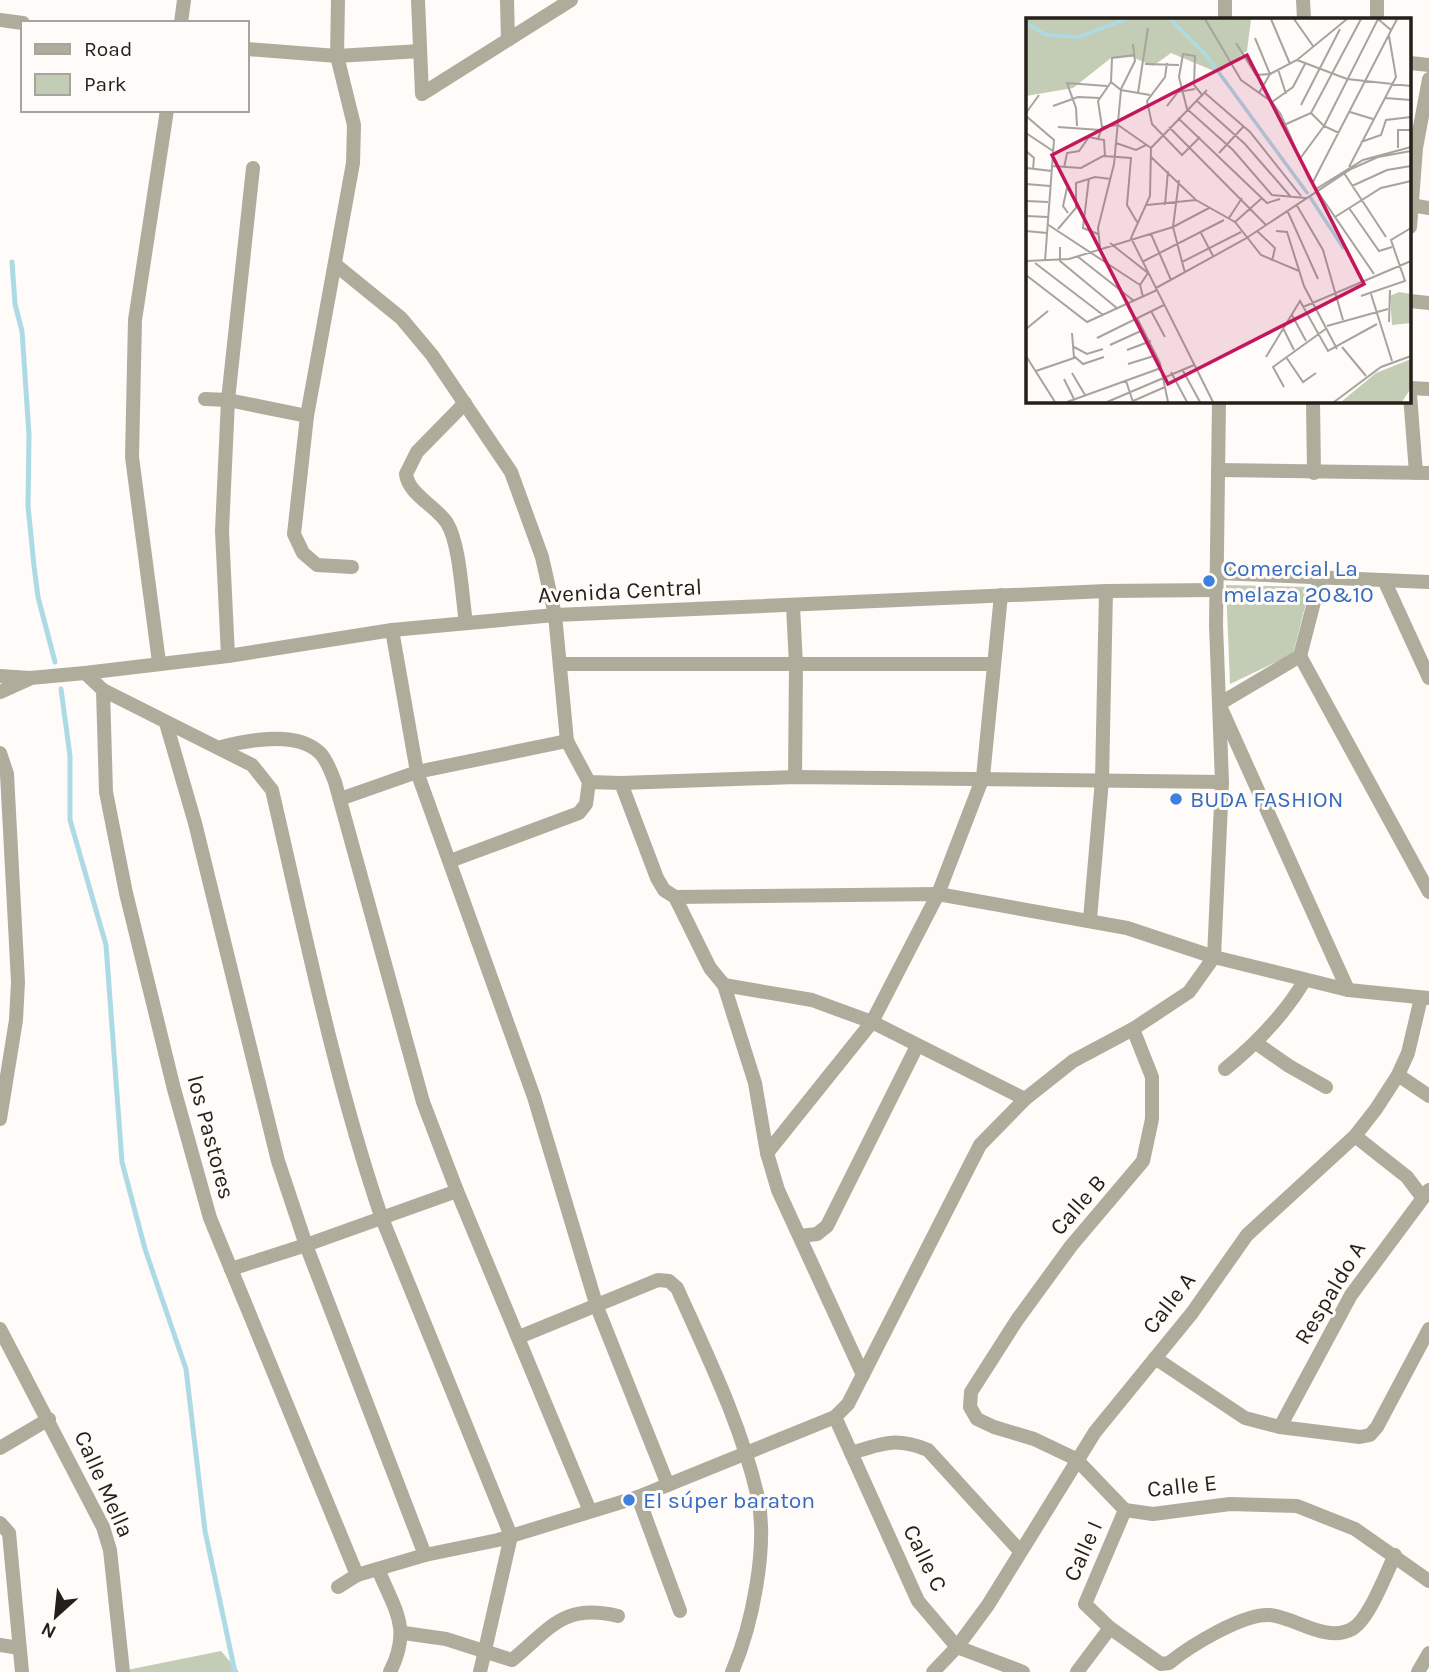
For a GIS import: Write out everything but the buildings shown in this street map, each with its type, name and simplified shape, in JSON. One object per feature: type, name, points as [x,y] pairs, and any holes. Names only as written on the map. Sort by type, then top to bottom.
[{"type":"street","points":[[181,21],[184,0]]},
{"type":"street","points":[[338,0],[337,56],[354,125],[353,163],[337,266],[307,416],[294,534],[297,544],[317,565],[352,567]]},
{"type":"street","points":[[418,0],[422,94],[572,0]]},
{"type":"street","points":[[507,0],[508,40]]},
{"type":"street","points":[[1225,0],[1225,18]]},
{"type":"street","points":[[1303,0],[1304,18]]},
{"type":"street","points":[[1377,0],[1377,18]]},
{"type":"street","points":[[0,20],[21,23]]},
{"type":"street","points":[[248,49],[337,56],[420,51]]},
{"type":"street","points":[[1412,194],[1416,148],[1427,111],[1429,79]]},
{"type":"street","points":[[159,662],[132,457],[135,320],[167,112]]},
{"type":"street","points":[[228,656],[222,531],[228,400],[253,168]]},
{"type":"street","points":[[337,266],[401,318],[466,403],[511,472],[542,557],[555,615],[567,741],[589,782],[586,804],[579,813],[450,861]]},
{"type":"street","points":[[205,399],[228,400],[307,416]]},
{"type":"street","points":[[338,1587],[357,1575],[425,1555],[511,1536],[638,1497],[835,1417],[848,1404],[863,1376],[903,1291],[980,1145],[1025,1099],[1073,1061],[1133,1030],[1189,992],[1214,957],[1222,782],[1216,590],[1219,402]]},
{"type":"street","points":[[1313,402],[1314,473]]},
{"type":"street","points":[[1218,470],[1422,473],[1411,402]]},
{"type":"street","points":[[466,403],[417,452],[406,474],[409,484],[440,514],[451,531],[466,623]]},
{"type":"street","points":[[1217,573],[1429,582]]},
{"type":"street","points":[[1320,579],[1300,656],[1429,892]]},
{"type":"street","points":[[1384,580],[1429,678]]},
{"type":"street","name":"Avenida Central","points":[[0,676],[30,678],[85,673],[159,662],[228,656],[392,630],[555,615],[1106,591],[1216,590]]},
{"type":"street","points":[[1090,919],[1102,780],[1106,591]]},
{"type":"street","points":[[767,1153],[872,1022],[937,894],[983,777],[1001,595]]},
{"type":"street","points":[[793,606],[796,665],[795,776]]},
{"type":"street","points":[[392,630],[417,772],[534,1097],[597,1307],[668,1485]]},
{"type":"street","points":[[1219,704],[1300,656]]},
{"type":"street","points":[[561,664],[993,664]]},
{"type":"street","points":[[85,673],[103,690],[166,723],[221,747],[252,765],[272,790],[334,1059],[381,1216],[511,1536],[480,1672]]},
{"type":"street","name":"Avenida Central","points":[[0,692],[30,678]]},
{"type":"street","name":"los Pastores","points":[[103,690],[107,792],[126,893],[210,1218],[357,1575]]},
{"type":"street","points":[[1219,704],[1348,989]]},
{"type":"street","points":[[166,723],[195,822],[278,1161],[306,1245],[425,1555]]},
{"type":"street","points":[[221,747],[250,740],[302,741],[323,755],[340,799],[423,1102],[457,1191],[590,1511]]},
{"type":"street","points":[[340,799],[417,772],[567,741]]},
{"type":"street","points":[[0,753],[7,774],[6,917],[18,982],[16,1020],[0,1119]]},
{"type":"street","points":[[589,782],[795,776],[1222,782]]},
{"type":"street","points":[[621,783],[657,878],[664,890],[675,897],[710,968],[724,985],[755,1083],[767,1153],[778,1190],[863,1376]]},
{"type":"street","points":[[675,897],[937,894],[1090,919],[1214,957],[1305,980],[1348,989],[1425,998]]},
{"type":"street","points":[[1225,1069],[1256,1043],[1291,1003],[1305,980]]},
{"type":"street","points":[[724,985],[812,1000],[872,1022],[1025,1099]]},
{"type":"street","name":"Calle A","points":[[933,1672],[957,1647],[988,1605],[1076,1459],[1125,1392],[1155,1358],[1264,1217],[1290,1197],[1355,1136],[1398,1076],[1425,998]]},
{"type":"street","points":[[0,1023],[16,1020]]},
{"type":"street","name":"Calle B","points":[[971,1392],[1017,1320],[1065,1255],[1143,1161],[1152,1119],[1152,1077],[1133,1030]]},
{"type":"street","points":[[1256,1043],[1326,1087]]},
{"type":"street","points":[[800,1236],[817,1234],[827,1226],[917,1046]]},
{"type":"street","points":[[1398,1076],[1429,1096]]},
{"type":"street","points":[[1355,1136],[1426,1193]]},
{"type":"street","points":[[230,1269],[457,1191]]},
{"type":"street","name":"Respaldo A","points":[[1280,1427],[1351,1295],[1426,1193]]},
{"type":"street","points":[[519,1337],[658,1280],[669,1281],[677,1288],[746,1454],[758,1500],[760,1554],[747,1626],[732,1672]]},
{"type":"street","name":"Calle Mella","points":[[0,1329],[103,1527],[110,1550],[123,1672]]},
{"type":"street","points":[[1155,1358],[1245,1418],[1280,1427],[1360,1437],[1370,1435],[1377,1427],[1429,1329]]},
{"type":"street","name":"Calle E","points":[[971,1392],[970,1407],[977,1419],[1076,1459],[1125,1510],[1153,1514],[1230,1504],[1297,1506],[1355,1530],[1395,1555],[1429,1581]]},
{"type":"street","name":"Calle C","points":[[835,1417],[918,1601],[957,1647],[1023,1672]]},
{"type":"street","points":[[0,1448],[49,1419]]},
{"type":"street","points":[[851,1453],[891,1441],[908,1442],[928,1450],[1020,1551]]},
{"type":"street","points":[[638,1497],[680,1611]]},
{"type":"street","name":"Calle I","points":[[1110,1628],[1085,1605],[1125,1510]]},
{"type":"street","points":[[0,1523],[9,1533],[22,1672]]},
{"type":"street","points":[[1077,1672],[1110,1628],[1161,1664],[1258,1615],[1271,1615],[1335,1635],[1354,1628],[1363,1619],[1395,1555]]},
{"type":"street","points":[[378,1569],[404,1633],[390,1672]]},
{"type":"street","points":[[404,1633],[446,1639],[512,1660],[567,1615],[592,1610],[618,1616]]},
{"type":"street","points":[[0,1645],[19,1648]]},
{"type":"street","points":[[1418,1672],[1429,1653]]},
{"type":"green space","points":[[1226,585],[1310,587],[1293,654],[1230,684]]},
{"type":"green space","points":[[221,1651],[239,1672],[117,1672]]},
{"type":"waterway","points":[[12,262],[15,304],[22,331],[29,435],[28,506],[34,566],[38,597],[55,662]]},
{"type":"waterway","points":[[61,689],[70,756],[70,820],[106,945],[122,1162],[145,1249],[186,1369],[205,1531],[235,1672]]},
{"type":"place","name":"Comercial La melaza 20&10","points":[[1209,581]]},
{"type":"place","name":"BUDA FASHION","points":[[1176,799]]},
{"type":"place","name":"El súper baraton","points":[[629,1500]]}]
